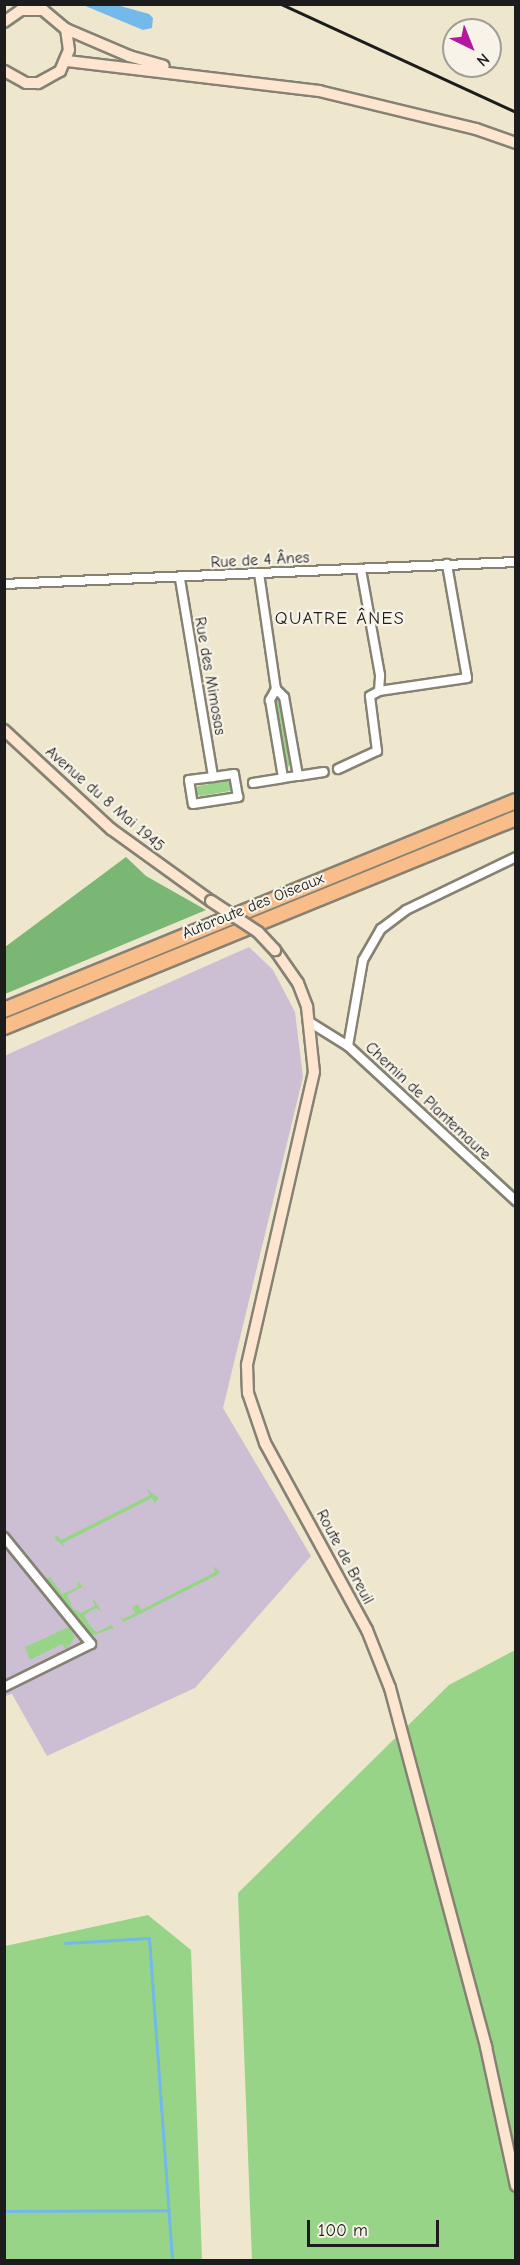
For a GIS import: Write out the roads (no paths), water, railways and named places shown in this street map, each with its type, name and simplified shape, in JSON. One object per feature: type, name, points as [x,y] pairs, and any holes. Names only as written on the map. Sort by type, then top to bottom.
[{"type":"highway","name":"Autoroute des Oiseaux","points":[[4,1010],[516,801]]},
{"type":"highway","name":"Autoroute des Oiseaux","points":[[4,1028],[516,818]]},
{"type":"street","points":[[4,22],[24,7],[53,10],[66,29],[69,40],[66,61],[55,75],[38,83],[14,79],[4,71]]},
{"type":"street","points":[[66,29],[129,56],[196,75]]},
{"type":"street","points":[[66,61],[319,91],[476,129],[516,143]]},
{"type":"street","name":"Rue de 4 Ânes","points":[[4,584],[180,579],[259,573],[516,562]]},
{"type":"street","points":[[338,769],[377,751],[370,696],[379,691],[467,678],[447,564]]},
{"type":"street","points":[[361,569],[379,691]]},
{"type":"street","points":[[259,573],[276,688],[284,697],[298,776]]},
{"type":"street","name":"Rue des Mimosas","points":[[180,579],[213,777]]},
{"type":"street","points":[[276,688],[270,700],[283,778]]},
{"type":"street","name":"Avenue du 8 Mai 1945","points":[[4,730],[111,829],[258,932],[275,950]]},
{"type":"street","points":[[253,783],[324,772]]},
{"type":"street","points":[[234,774],[238,797],[193,804],[189,780],[213,777],[234,774]]},
{"type":"street","points":[[311,1023],[348,1046],[363,960],[381,928],[406,910],[516,857]]},
{"type":"street","name":"Route de Breuil","points":[[275,950],[298,983],[311,1023],[314,1072],[309,1102],[247,1365],[248,1393],[265,1443],[367,1629],[390,1688],[486,2047],[516,2186]]},
{"type":"street","name":"Chemin de Plantemaure","points":[[348,1046],[516,1201]]},
{"type":"street","points":[[4,1537],[91,1644],[4,1687]]},
{"type":"water","points":[[83,5],[117,5],[149,14],[153,18],[152,28],[143,30]]},
{"type":"waterway","points":[[65,1943],[149,1938],[172,2260]]},
{"type":"waterway","points":[[4,2211],[168,2210]]},
{"type":"railway","points":[[281,4],[516,112]]},
{"type":"district","name":"QUATRE ÂNES","points":[[340,619]]}]
